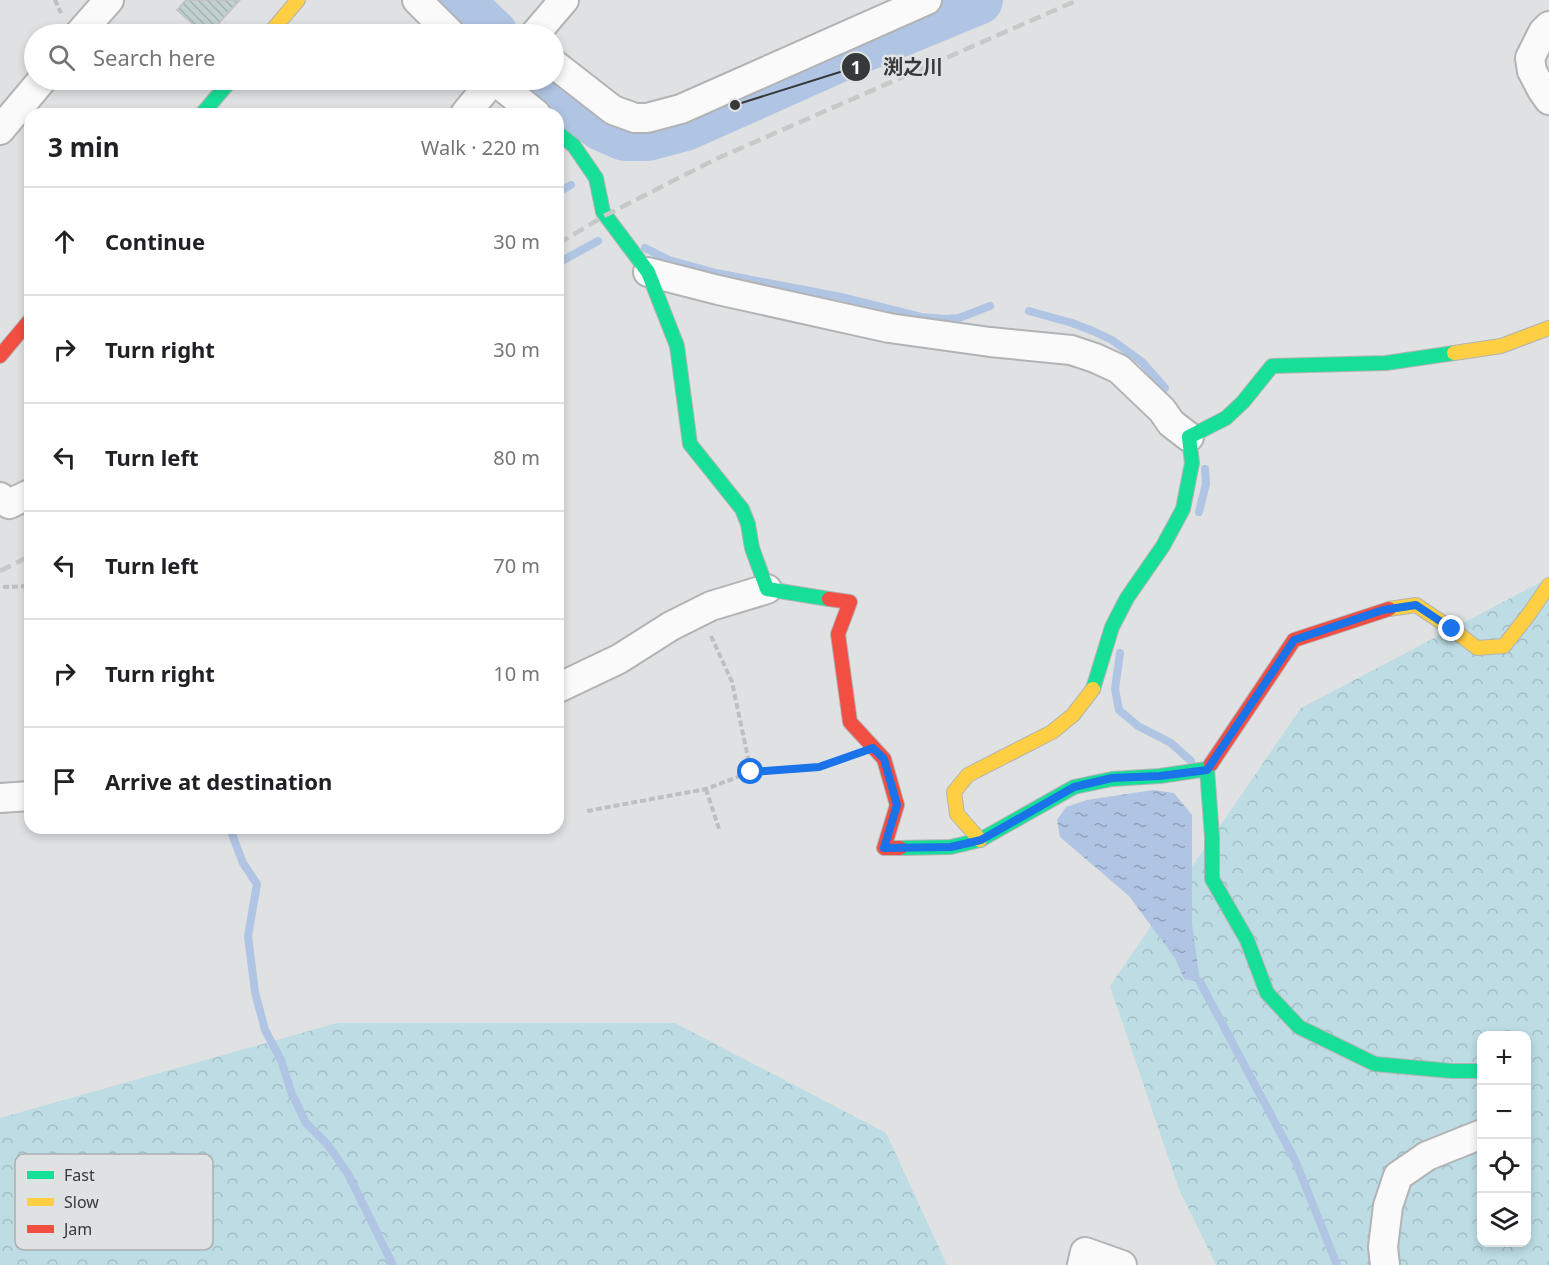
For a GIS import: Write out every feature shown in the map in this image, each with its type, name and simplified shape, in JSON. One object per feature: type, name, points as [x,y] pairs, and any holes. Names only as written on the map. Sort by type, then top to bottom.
[{"type":"main road","points":[[278,24],[298,0]]},
{"type":"main road","points":[[207,108],[222,90]]},
{"type":"main road","points":[[564,138],[574,146],[596,178],[603,212],[648,272],[676,346],[690,444],[742,509],[748,524],[752,548],[767,589],[850,602],[838,634],[850,722],[884,759],[897,805],[884,848],[951,847],[981,840],[1074,787],[1112,778],[1160,776],[1207,770]]},
{"type":"main road","points":[[0,356],[24,327]]},
{"type":"main road","points":[[981,840],[957,814],[954,792],[968,775],[1052,732],[1073,715],[1092,692],[1112,627],[1127,598],[1163,546],[1183,509],[1192,462],[1189,437],[1226,418],[1244,402],[1272,366],[1386,363],[1501,346],[1549,328]]},
{"type":"main road","points":[[1477,1071],[1375,1064],[1299,1027],[1267,993],[1247,940],[1212,879],[1212,837],[1207,770],[1294,640],[1383,610],[1416,605],[1477,648],[1504,646],[1549,585]]},
{"type":"street","points":[[88,24],[109,0]]},
{"type":"street","points":[[417,0],[440,24]]},
{"type":"street","points":[[544,24],[564,0]]},
{"type":"street","points":[[564,72],[613,110],[647,118],[681,109],[927,0]]},
{"type":"street","points":[[1549,26],[1543,32],[1530,58],[1532,71],[1549,100]]},
{"type":"street","points":[[0,130],[34,90]]},
{"type":"street","points":[[470,108],[485,90]]},
{"type":"street","points":[[506,90],[529,108]]},
{"type":"street","points":[[648,272],[717,290],[889,328],[1071,350],[1119,369],[1162,410],[1171,423],[1189,437]]},
{"type":"street","points":[[0,497],[9,504],[24,497]]},
{"type":"street","points":[[564,685],[619,659],[670,626],[711,606],[767,589]]},
{"type":"street","points":[[0,798],[24,796]]},
{"type":"street","points":[[1385,1265],[1383,1247],[1387,1216],[1398,1176],[1427,1156],[1477,1136]]},
{"type":"street","points":[[1082,1265],[1085,1252],[1122,1265]]},
{"type":"path","points":[[3,587],[24,586]]},
{"type":"path","points":[[711,606],[708,630],[732,682],[751,772]]},
{"type":"path","points":[[587,811],[706,789],[751,772],[819,767],[873,748]]},
{"type":"path","points":[[706,789],[719,829]]},
{"type":"green space","points":[[1549,578],[1549,1265],[1216,1265],[1179,1189],[1110,986],[1301,708]]},
{"type":"green space","points":[[337,1023],[675,1023],[886,1133],[947,1265],[0,1265],[0,1118]]},
{"type":"water","points":[[1153,790],[1174,793],[1192,815],[1192,924],[1200,982],[1184,979],[1175,958],[1129,896],[1060,837],[1057,820],[1066,807],[1087,800]]},
{"type":"building","points":[[186,0],[240,0],[218,24],[193,24],[177,10]]},
{"type":"waterway","points":[[457,0],[482,24]]},
{"type":"waterway","points":[[551,90],[602,126],[625,136],[647,136],[685,126],[842,56],[978,0]]},
{"type":"waterway","points":[[564,189],[571,185]]},
{"type":"waterway","points":[[564,260],[598,241]]},
{"type":"waterway","points":[[645,248],[669,260],[716,273],[841,297],[921,317],[959,318],[990,306]]},
{"type":"waterway","points":[[1029,311],[1072,323],[1112,340],[1142,362],[1165,388]]},
{"type":"waterway","points":[[1199,512],[1206,484],[1205,469]]},
{"type":"waterway","points":[[1120,653],[1115,689],[1119,710],[1138,726],[1171,743],[1191,761]]},
{"type":"waterway","points":[[232,834],[243,863],[257,884],[248,936],[255,992],[265,1030],[281,1060],[292,1094],[306,1123],[328,1145],[348,1174],[393,1265]]},
{"type":"waterway","points":[[1200,982],[1295,1160],[1337,1265]]},
{"type":"railway","points":[[564,240],[606,215],[716,159],[1078,0]]},
{"type":"railway","points":[[0,571],[24,559]]},
{"type":"traffic: fast","points":[[207,108],[222,90]]},
{"type":"traffic: fast","points":[[564,138],[574,146],[596,178],[603,212],[648,272],[677,346],[690,444],[742,509],[748,524],[752,548],[767,589],[829,599]]},
{"type":"traffic: fast","points":[[1093,689],[1112,627],[1127,598],[1163,546],[1183,509],[1192,463],[1189,437],[1226,418],[1243,402],[1272,366],[1386,363],[1454,353]]},
{"type":"traffic: fast","points":[[1211,764],[1207,769],[1212,837],[1212,879],[1247,940],[1267,993],[1299,1027],[1375,1064],[1477,1071]]},
{"type":"traffic: fast","points":[[900,848],[951,847],[980,840],[1074,787],[1112,779],[1160,776],[1207,769]]},
{"type":"traffic: slow","points":[[278,24],[298,0]]},
{"type":"traffic: slow","points":[[1454,353],[1501,346],[1549,328]]},
{"type":"traffic: slow","points":[[1389,609],[1416,605],[1477,648],[1504,646],[1549,585]]},
{"type":"traffic: slow","points":[[980,840],[957,814],[954,792],[968,775],[1052,732],[1073,715],[1093,689]]},
{"type":"traffic: jam","points":[[0,356],[24,327]]},
{"type":"traffic: jam","points":[[829,599],[850,602],[838,634],[850,722],[884,759],[897,805],[884,848],[900,848]]},
{"type":"traffic: jam","points":[[1211,764],[1294,640],[1389,609]]},
{"type":"place","name":"渕之川","points":[[735,105]]},
{"type":"route","points":[[751,772],[819,767],[873,748],[884,759],[897,805],[884,848],[951,847],[981,840],[1074,787],[1112,778],[1160,776],[1207,770],[1294,640],[1383,610],[1416,605],[1452,629]]}]
